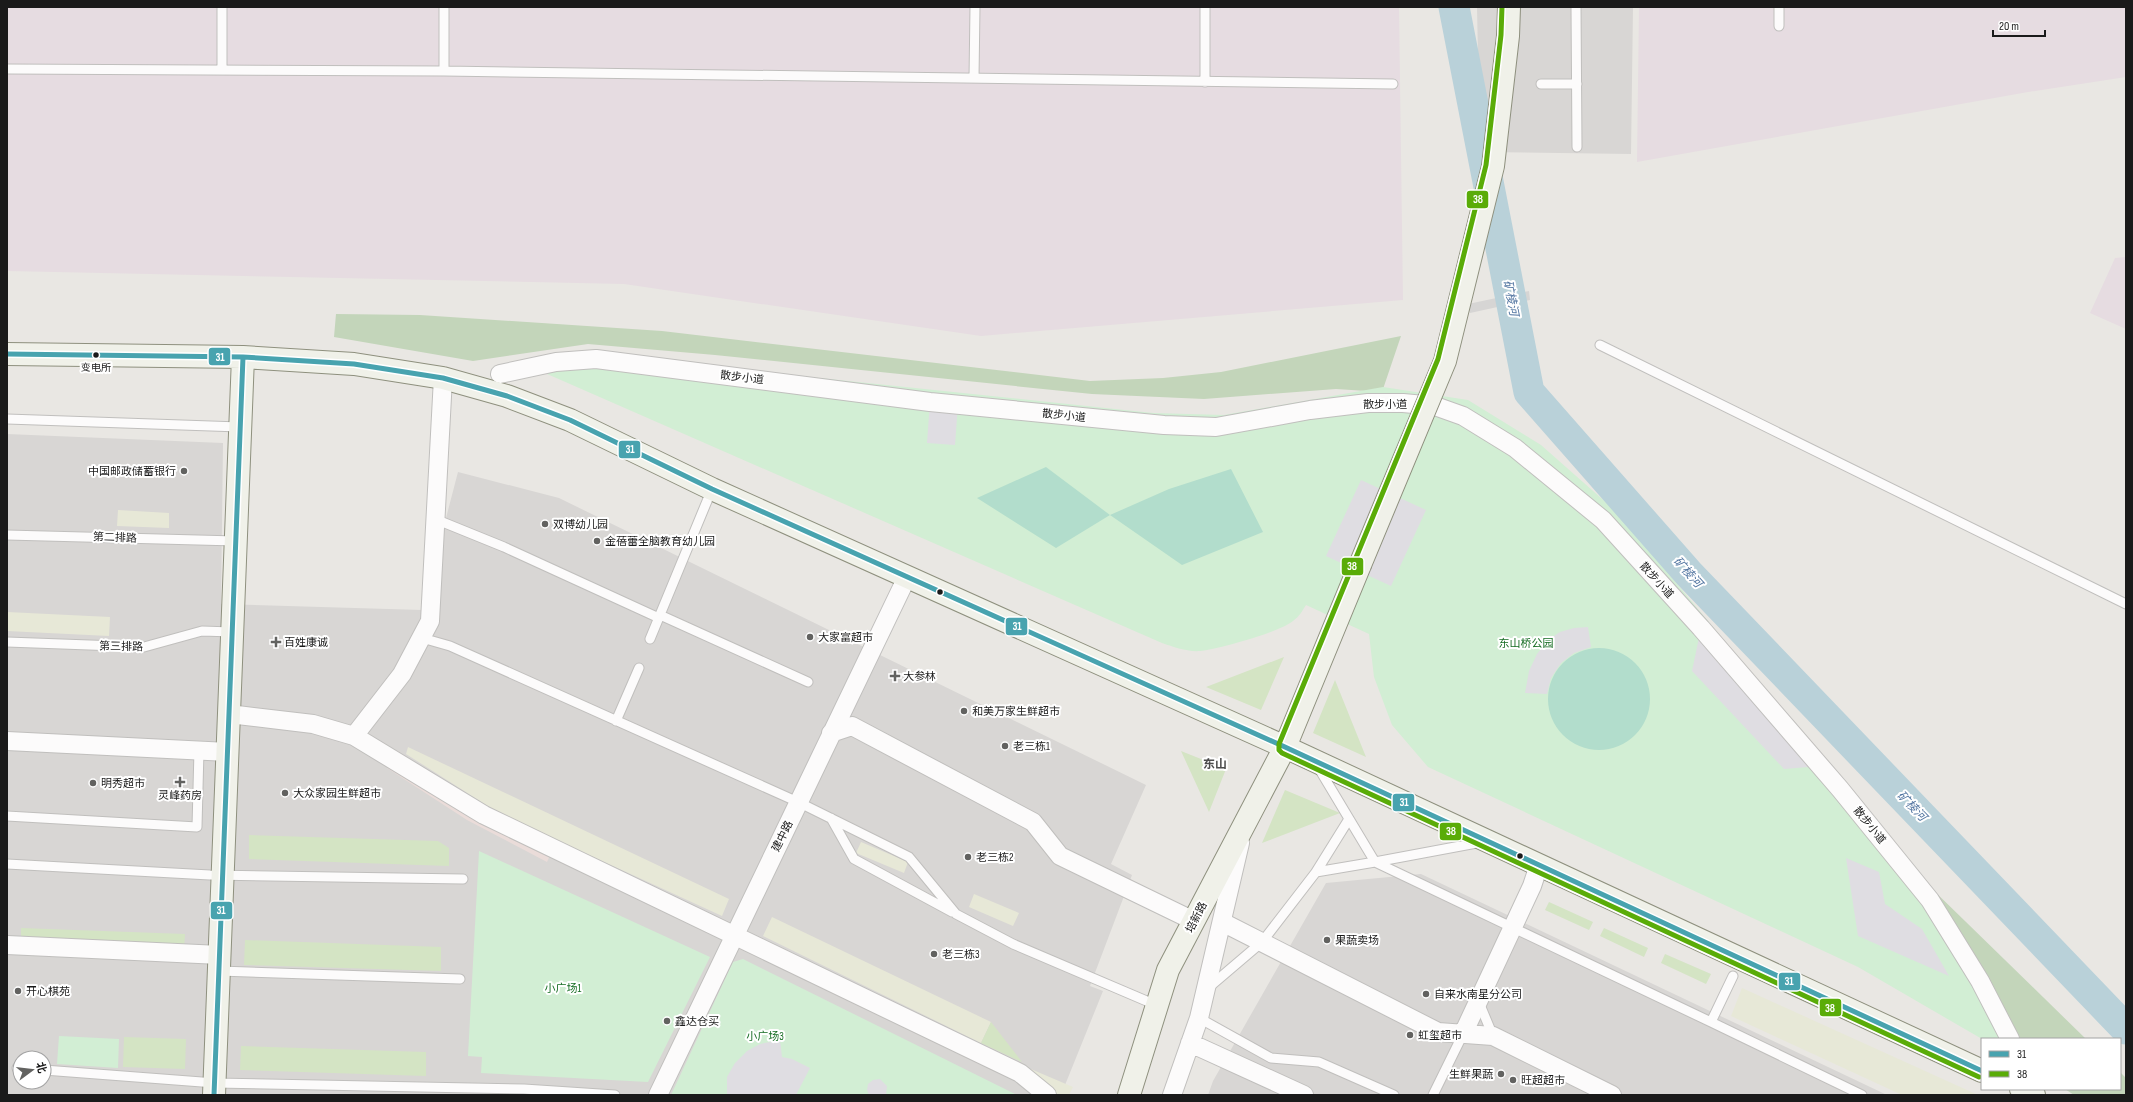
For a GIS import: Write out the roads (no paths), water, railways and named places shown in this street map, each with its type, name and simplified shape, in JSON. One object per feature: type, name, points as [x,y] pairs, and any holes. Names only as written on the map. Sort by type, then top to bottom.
[{"type":"main road","name":"培新路","points":[[1129,1095],[1168,970],[1285,747],[1445,361],[1493,166],[1508,36],[1509,7]]},
{"type":"main road","points":[[7,354],[243,357],[354,364],[443,378],[507,396],[570,420],[712,489],[1285,747],[1981,1071]]},
{"type":"main road","points":[[215,1089],[232,632],[229,541],[240,427],[243,357]]},
{"type":"main road","points":[[2023,1090],[2034,1095]]},
{"type":"street","name":"散步小道","points":[[500,374],[556,362],[596,359],[930,402],[1164,425],[1216,427],[1310,410],[1368,403],[1403,403],[1435,406],[1463,416],[1515,448],[1603,520],[1701,628],[1840,788],[1930,900],[1980,981],[2009,1038]]},
{"type":"street","points":[[354,736],[402,674],[430,621],[443,378]]},
{"type":"street","name":"建中路","points":[[658,1095],[733,935],[907,576]]},
{"type":"street","points":[[229,714],[313,724],[354,736],[484,814],[1020,1074],[1047,1095]]},
{"type":"street","points":[[831,733],[852,726],[1033,822],[1060,856],[1197,916]]},
{"type":"street","points":[[7,741],[228,752]]},
{"type":"street","points":[[1172,1095],[1199,1018],[1244,825]]},
{"type":"street","points":[[1463,1034],[1511,928],[1532,886],[1539,865]]},
{"type":"street","points":[[1222,922],[1438,1032],[1493,1036],[1612,1095]]},
{"type":"street","points":[[7,945],[219,963]]},
{"type":"street","points":[[1190,1043],[1304,1095]]},
{"type":"lane","points":[[222,7],[222,70]]},
{"type":"lane","points":[[444,7],[444,71]]},
{"type":"lane","points":[[974,78],[975,7]]},
{"type":"lane","points":[[1205,7],[1205,82]]},
{"type":"lane","points":[[1576,7],[1577,148]]},
{"type":"lane","points":[[1778,26],[1779,7]]},
{"type":"lane","points":[[7,68],[444,71],[1393,84]]},
{"type":"lane","points":[[1541,84],[1577,84]]},
{"type":"lane","points":[[1600,345],[2126,602]]},
{"type":"lane","points":[[7,419],[240,427]]},
{"type":"lane","points":[[650,639],[712,489]]},
{"type":"lane","points":[[435,519],[504,547],[808,682]]},
{"type":"lane","name":"第二排路","points":[[7,534],[229,541]]},
{"type":"lane","name":"第三排路","points":[[7,642],[144,647],[202,631],[232,632]]},
{"type":"lane","points":[[422,638],[450,646],[798,802],[909,857],[956,914]]},
{"type":"lane","points":[[616,721],[638,668]]},
{"type":"lane","points":[[7,816],[197,828],[199,750]]},
{"type":"lane","points":[[1314,761],[1375,862],[1862,1095]]},
{"type":"lane","points":[[831,818],[854,859],[1013,944],[1156,1005]]},
{"type":"lane","points":[[1206,990],[1262,942],[1316,872],[1349,819]]},
{"type":"lane","points":[[1316,872],[1487,841]]},
{"type":"lane","points":[[7,864],[223,875],[463,879]]},
{"type":"lane","points":[[1197,916],[1222,922]]},
{"type":"lane","points":[[219,963],[460,979]]},
{"type":"lane","points":[[1711,1022],[1733,976]]},
{"type":"lane","points":[[1478,1000],[1493,1036]]},
{"type":"lane","points":[[1199,1018],[1271,1058],[1319,1062],[1394,1095]]},
{"type":"lane","points":[[1433,1095],[1463,1034]]},
{"type":"lane","points":[[52,1071],[215,1089],[524,1089],[615,1095]]},
{"type":"waterway","name":"矿棱河","points":[[1454,7],[1529,392],[1689,574],[2126,1029]]},
{"type":"place","name":"变电所","points":[[96,355]]},
{"type":"place","name":"中国邮政储蓄银行","points":[[184,471]]},
{"type":"place","name":"双博幼儿园","points":[[545,524]]},
{"type":"place","name":"金蓓蕾全脑教育幼儿园","points":[[597,541]]},
{"type":"place","name":"大家富超市","points":[[810,637]]},
{"type":"place","name":"百姓康诚","points":[[276,642]]},
{"type":"place","name":"大参林","points":[[895,676]]},
{"type":"place","name":"和美万家生鲜超市","points":[[964,711]]},
{"type":"place","name":"老三栋1","points":[[1005,746]]},
{"type":"place","name":"灵峰药房","points":[[180,782]]},
{"type":"place","name":"明秀超市","points":[[93,783]]},
{"type":"place","name":"大众家园生鲜超市","points":[[285,793]]},
{"type":"place","name":"老三栋2","points":[[968,857]]},
{"type":"place","name":"果蔬卖场","points":[[1327,940]]},
{"type":"place","name":"老三栋3","points":[[934,954]]},
{"type":"place","name":"开心棋苑","points":[[18,991]]},
{"type":"place","name":"自来水南星分公司","points":[[1426,994]]},
{"type":"place","name":"鑫达仓买","points":[[667,1021]]},
{"type":"place","name":"虹玺超市","points":[[1410,1035]]},
{"type":"place","name":"生鲜果蔬","points":[[1501,1074]]},
{"type":"place","name":"旺超超市","points":[[1513,1080]]},
{"type":"district","name":"东山","points":[[1215,764]]},
{"type":"park label","name":"东山桥公园","points":[[1526,643]]},
{"type":"park label","name":"小广场1","points":[[563,988]]},
{"type":"park label","name":"小广场3","points":[[765,1036]]}]
